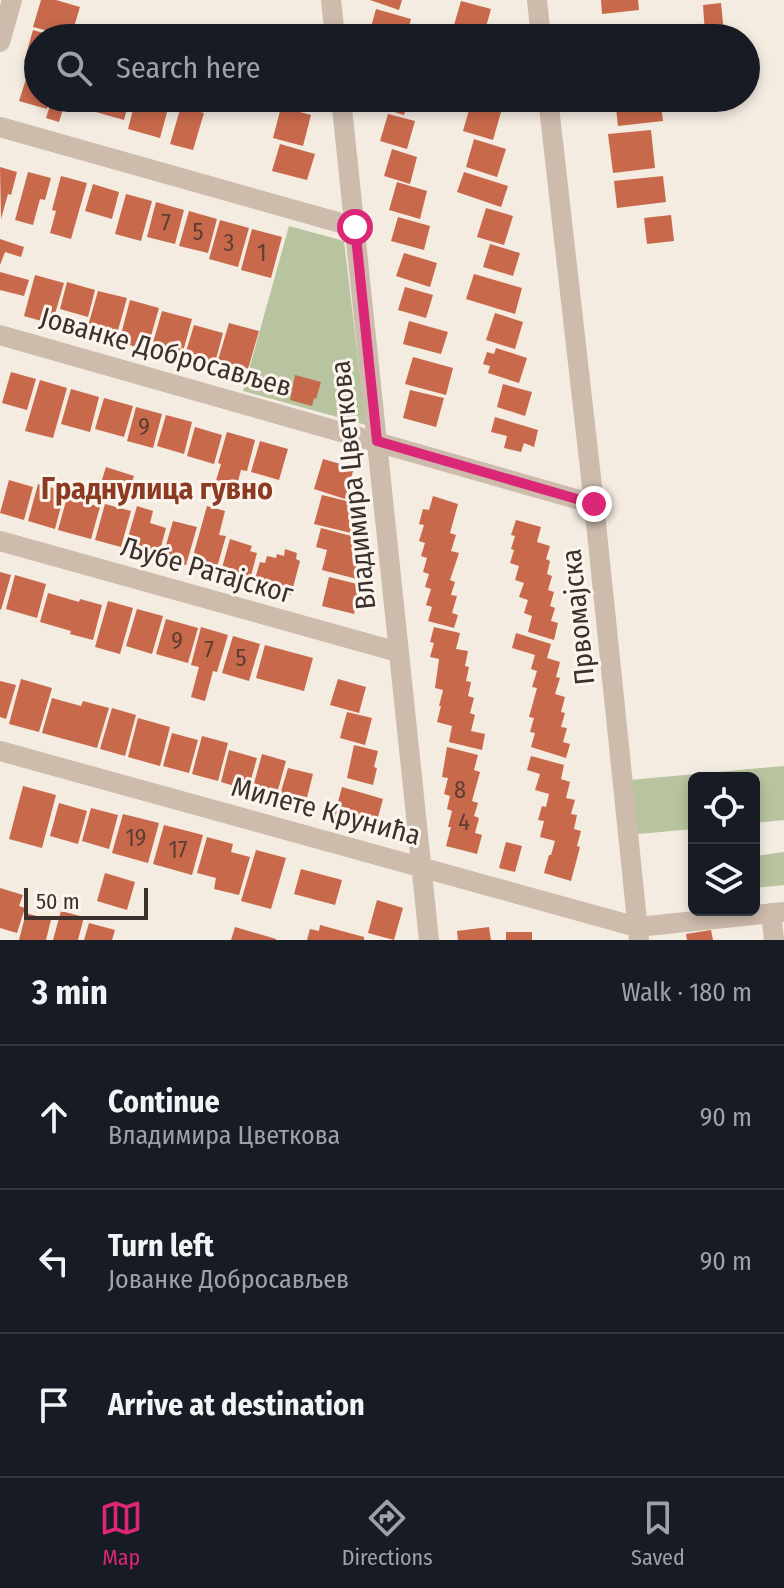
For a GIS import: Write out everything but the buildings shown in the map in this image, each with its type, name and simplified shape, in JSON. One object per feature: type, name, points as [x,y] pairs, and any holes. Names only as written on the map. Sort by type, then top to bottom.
[{"type":"street","points":[[0,42],[12,0]]},
{"type":"street","points":[[331,0],[334,24]]},
{"type":"street","points":[[537,0],[540,24]]},
{"type":"street","name":"Владимира Цветкова","points":[[343,112],[429,940]]},
{"type":"street","name":"Првомајска","points":[[550,112],[638,933]]},
{"type":"street","points":[[0,127],[355,227]]},
{"type":"street","name":"Јованке Добросављев","points":[[0,335],[594,504]]},
{"type":"street","name":"Љубе Ратајског","points":[[0,541],[398,652]]},
{"type":"street","name":"Милете Крунића","points":[[1,756],[421,866],[638,933]]},
{"type":"street","points":[[638,933],[778,912],[774,940]]},
{"type":"green space","points":[[289,226],[344,241],[366,425],[243,391]]},
{"type":"green space","points":[[784,766],[784,820],[760,822],[760,772],[718,772]]},
{"type":"green space","points":[[688,775],[688,830],[638,834],[630,780]]},
{"type":"green space","points":[[784,852],[784,885],[760,887],[760,855]]},
{"type":"district","name":"Граднулица гувно","points":[[157,489]]},
{"type":"route","points":[[355,227],[377,441],[594,504]]}]
